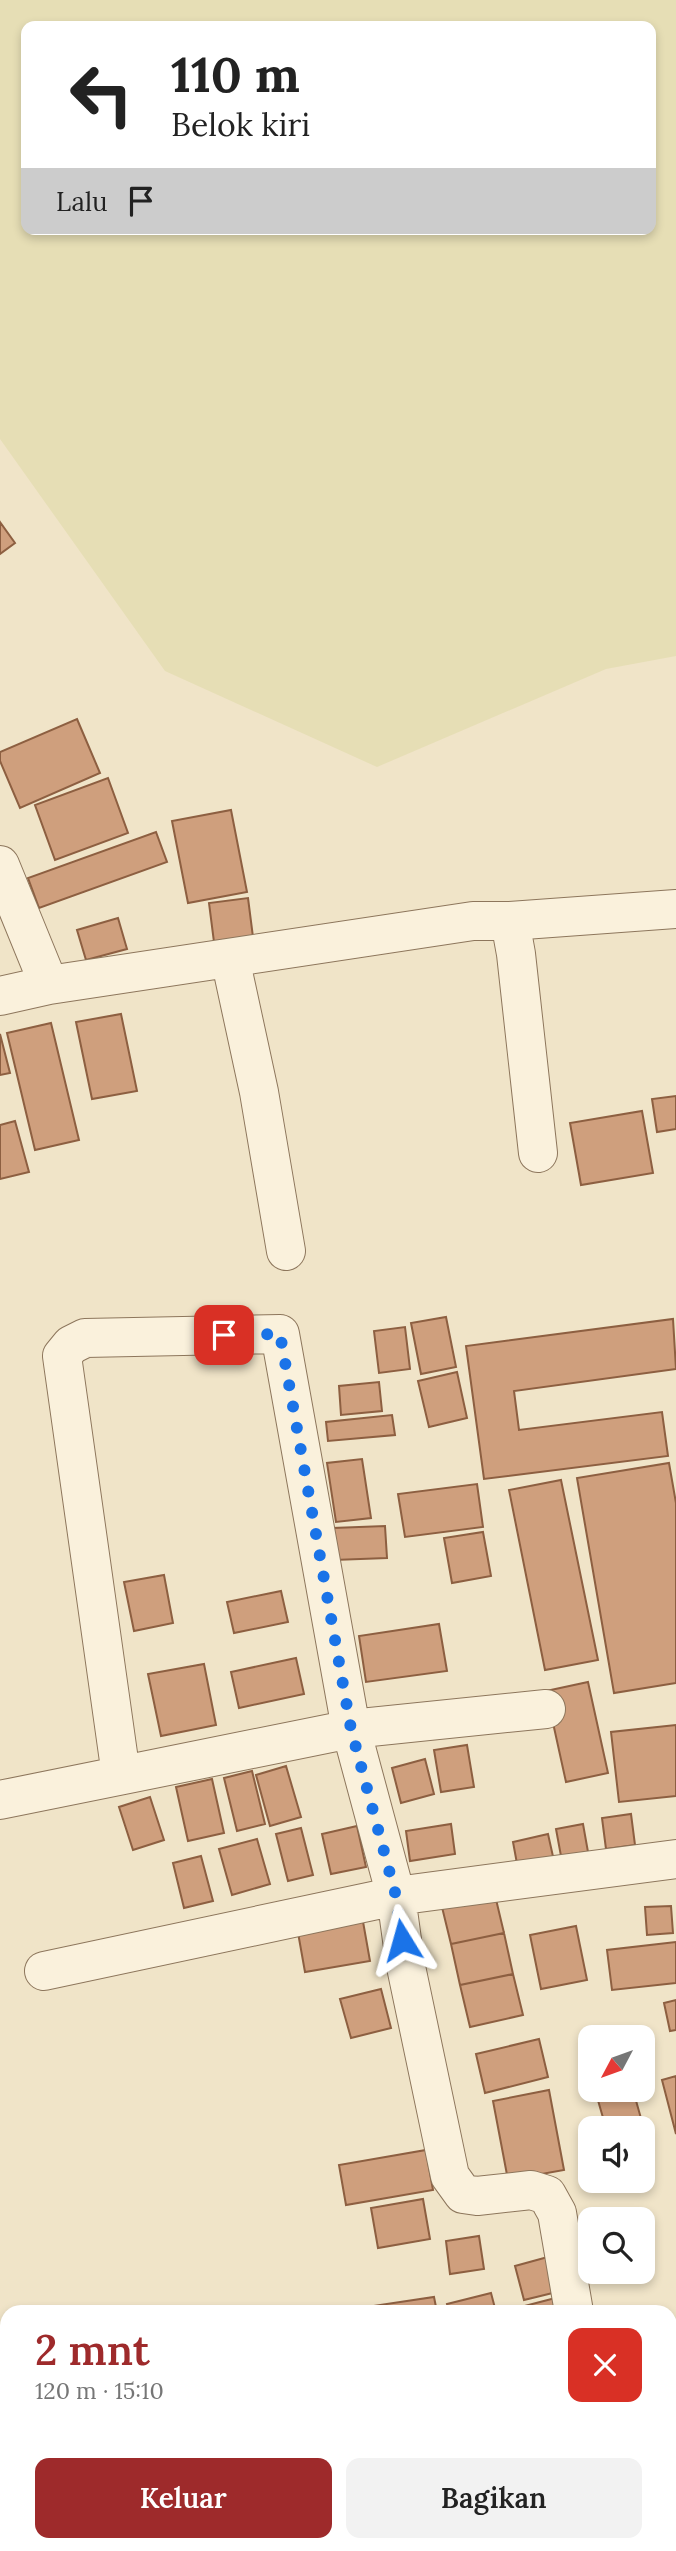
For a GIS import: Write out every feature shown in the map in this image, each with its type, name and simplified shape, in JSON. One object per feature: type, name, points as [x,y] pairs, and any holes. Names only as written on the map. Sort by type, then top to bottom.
[{"type":"street","points":[[0,865],[49,985]]},
{"type":"street","points":[[0,996],[49,985],[473,921],[510,922],[676,909]]},
{"type":"street","points":[[510,922],[538,1153]]},
{"type":"street","points":[[230,958],[259,1092],[286,1251]]},
{"type":"street","points":[[121,1775],[62,1356],[71,1345],[85,1338],[280,1334],[351,1729],[396,1896],[405,1962],[450,2176],[463,2194],[477,2196],[531,2190],[547,2196],[557,2213],[573,2305]]},
{"type":"street","points":[[0,1800],[351,1729],[546,1709]]},
{"type":"street","points":[[44,1971],[396,1896],[676,1859]]},
{"type":"shaded area","points":[[0,0],[676,0],[676,656],[606,669],[377,767],[165,671],[0,439]]},
{"type":"building","points":[[0,522],[15,543],[0,554]]},
{"type":"building","points":[[77,719],[100,773],[20,808],[0,761],[0,752]]},
{"type":"building","points":[[108,778],[128,833],[55,860],[35,805]]},
{"type":"building","points":[[231,810],[247,892],[188,903],[172,821]]},
{"type":"building","points":[[156,832],[167,862],[39,908],[28,878]]},
{"type":"building","points":[[248,898],[254,945],[215,950],[209,903]]},
{"type":"building","points":[[118,918],[127,949],[86,960],[77,930]]},
{"type":"building","points":[[121,1014],[137,1091],[92,1099],[76,1022]]},
{"type":"building","points":[[51,1023],[79,1140],[35,1150],[7,1033]]},
{"type":"building","points":[[0,1034],[10,1073],[0,1075]]},
{"type":"building","points":[[676,1096],[676,1129],[657,1132],[652,1099]]},
{"type":"building","points":[[642,1111],[653,1173],[581,1185],[570,1123]]},
{"type":"building","points":[[15,1121],[29,1172],[0,1179],[0,1125]]},
{"type":"building","points":[[446,1317],[456,1367],[421,1374],[411,1323]]},
{"type":"building","points":[[673,1319],[676,1369],[514,1391],[519,1430],[662,1412],[668,1456],[484,1479],[466,1346]]},
{"type":"building","points":[[405,1327],[410,1369],[379,1373],[374,1331]]},
{"type":"building","points":[[457,1372],[467,1418],[429,1427],[418,1381]]},
{"type":"building","points":[[379,1382],[382,1411],[341,1415],[339,1386]]},
{"type":"building","points":[[392,1415],[395,1435],[328,1441],[326,1422]]},
{"type":"building","points":[[362,1459],[371,1518],[336,1522],[327,1463]]},
{"type":"building","points":[[669,1463],[676,1503],[676,1683],[614,1693],[577,1478]]},
{"type":"building","points":[[561,1480],[598,1660],[545,1670],[509,1490]]},
{"type":"building","points":[[477,1484],[483,1527],[405,1537],[398,1494]]},
{"type":"building","points":[[385,1526],[387,1558],[334,1560],[333,1528]]},
{"type":"building","points":[[483,1532],[491,1576],[452,1583],[444,1538]]},
{"type":"building","points":[[164,1575],[173,1623],[134,1631],[124,1582]]},
{"type":"building","points":[[281,1591],[288,1622],[234,1633],[227,1602]]},
{"type":"building","points":[[439,1624],[447,1671],[366,1682],[359,1636]]},
{"type":"building","points":[[296,1658],[304,1694],[239,1708],[231,1672]]},
{"type":"building","points":[[204,1664],[216,1725],[161,1736],[148,1674]]},
{"type":"building","points":[[588,1682],[608,1773],[566,1782],[546,1691]]},
{"type":"building","points":[[676,1725],[676,1796],[619,1802],[611,1732]]},
{"type":"building","points":[[467,1745],[474,1787],[441,1792],[434,1750]]},
{"type":"building","points":[[425,1759],[434,1794],[401,1803],[392,1768]]},
{"type":"building","points":[[286,1766],[301,1817],[270,1826],[256,1775]]},
{"type":"building","points":[[252,1771],[265,1824],[237,1831],[224,1778]]},
{"type":"building","points":[[212,1779],[224,1833],[188,1841],[176,1787]]},
{"type":"building","points":[[150,1797],[164,1840],[133,1850],[119,1807]]},
{"type":"building","points":[[631,1814],[635,1845],[606,1849],[602,1818]]},
{"type":"building","points":[[451,1824],[455,1854],[410,1861],[406,1831]]},
{"type":"building","points":[[583,1824],[588,1852],[561,1856],[556,1829]]},
{"type":"building","points":[[357,1826],[366,1867],[331,1874],[322,1834]]},
{"type":"building","points":[[301,1828],[313,1875],[288,1881],[276,1834]]},
{"type":"building","points":[[548,1834],[554,1861],[518,1869],[513,1842]]},
{"type":"building","points":[[257,1839],[270,1884],[232,1895],[219,1849]]},
{"type":"building","points":[[201,1856],[213,1901],[184,1908],[173,1863]]},
{"type":"building","points":[[494,1891],[504,1933],[451,1944],[441,1903]]},
{"type":"building","points":[[671,1906],[673,1933],[647,1935],[645,1907]]},
{"type":"building","points":[[362,1916],[370,1961],[305,1972],[297,1927]]},
{"type":"building","points":[[576,1926],[587,1980],[541,1989],[530,1935]]},
{"type":"building","points":[[504,1933],[513,1974],[460,1985],[451,1944]]},
{"type":"building","points":[[676,1942],[676,1983],[612,1990],[607,1950]]},
{"type":"building","points":[[513,1974],[523,2015],[470,2027],[460,1985]]},
{"type":"building","points":[[381,1989],[391,2028],[351,2038],[340,1999]]},
{"type":"building","points":[[676,2000],[676,2030],[670,2031],[664,2003]]},
{"type":"building","points":[[539,2039],[548,2077],[485,2093],[476,2054]]},
{"type":"building","points":[[676,2076],[676,2134],[662,2080]]},
{"type":"building","points":[[549,2090],[564,2170],[508,2180],[493,2101]]},
{"type":"building","points":[[598,2102],[636,2102],[640,2116],[603,2116]]},
{"type":"building","points":[[426,2150],[433,2190],[346,2205],[339,2165]]},
{"type":"building","points":[[423,2199],[430,2239],[378,2248],[371,2208]]},
{"type":"building","points":[[479,2236],[484,2269],[450,2274],[446,2241]]},
{"type":"building","points":[[555,2255],[565,2290],[524,2300],[515,2266]]},
{"type":"building","points":[[491,2293],[494,2305],[447,2305]]},
{"type":"building","points":[[563,2296],[565,2305],[528,2305]]},
{"type":"building","points":[[434,2297],[436,2305],[380,2305]]},
{"type":"route","points":[[224,1335],[280,1334],[351,1729],[396,1896],[402,1940]]}]
